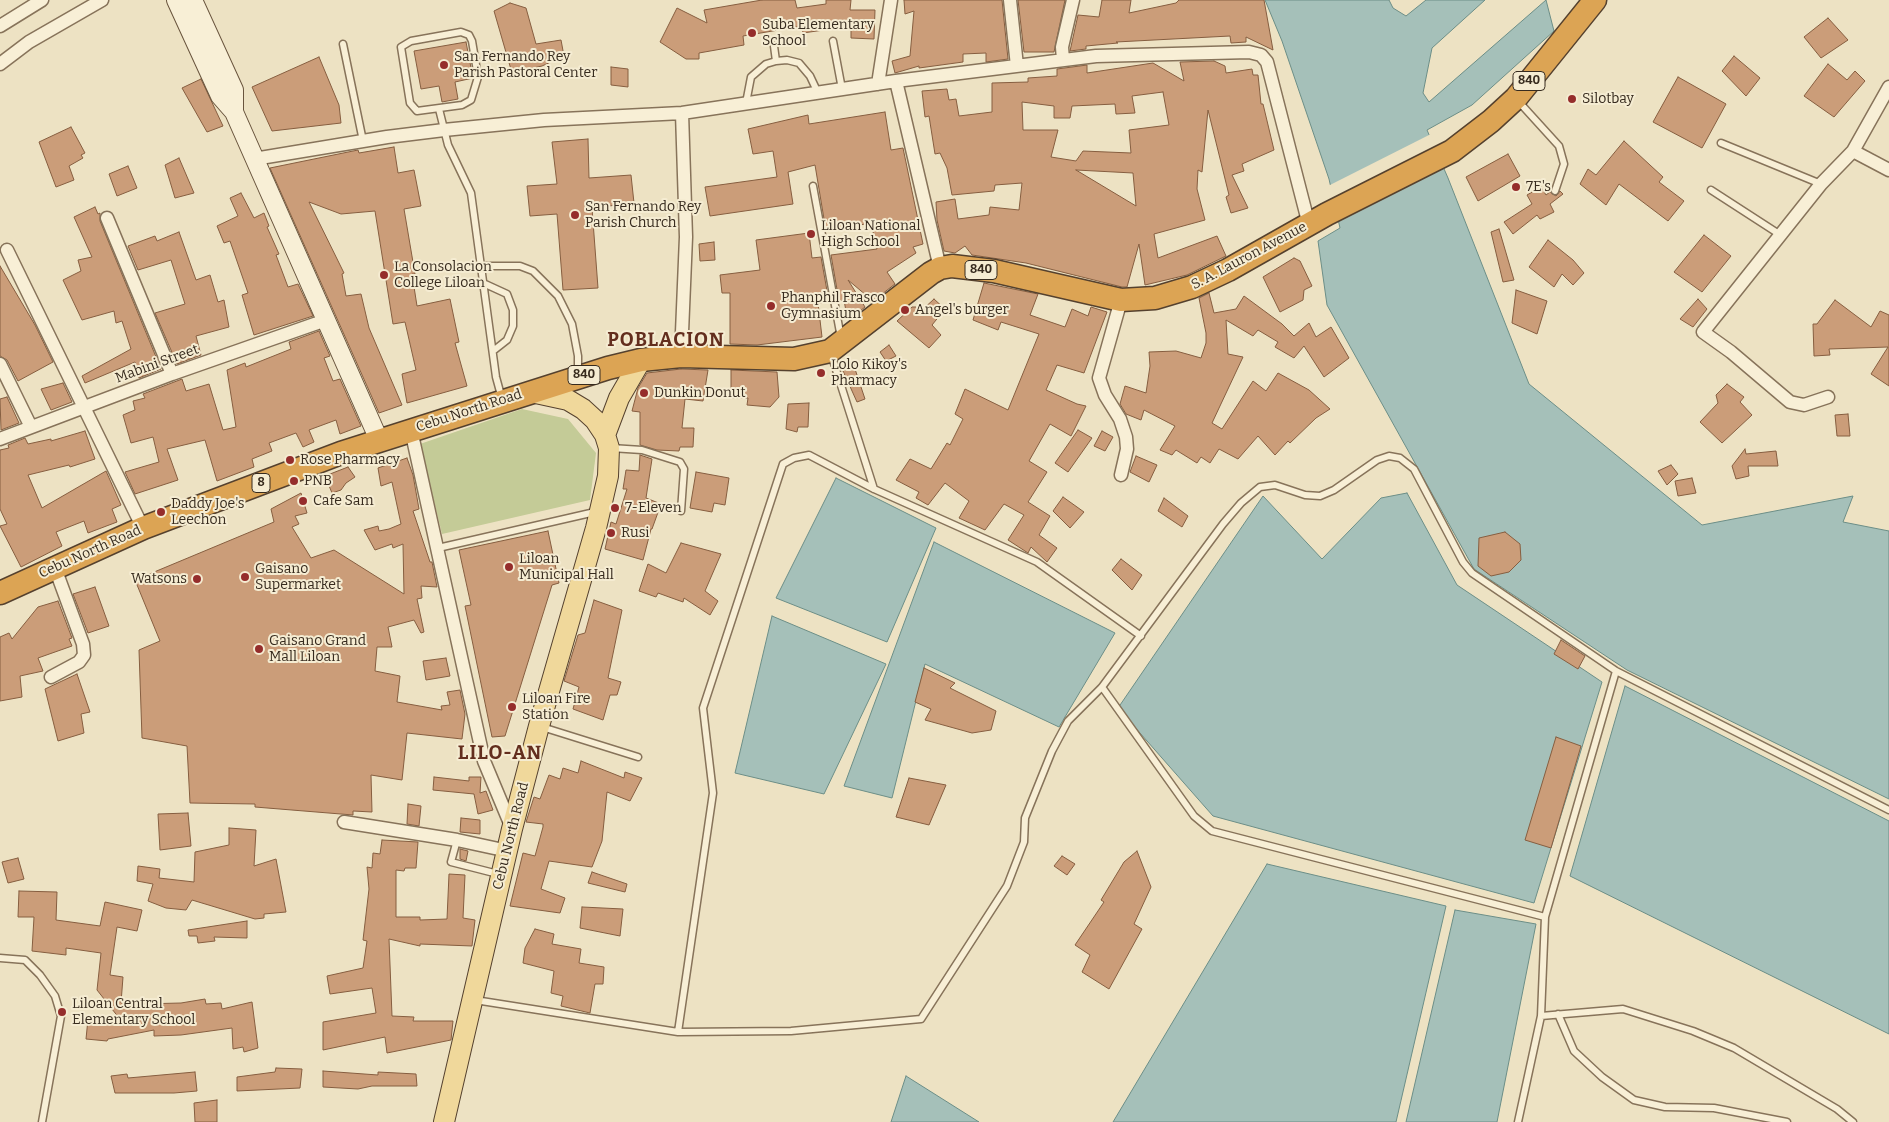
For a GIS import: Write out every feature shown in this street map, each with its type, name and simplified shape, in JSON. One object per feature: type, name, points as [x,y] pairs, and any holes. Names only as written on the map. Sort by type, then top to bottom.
[{"type":"highway","name":"S. A. Lauron Avenue","points":[[940,268],[952,266],[994,271],[1121,300],[1155,298],[1192,287],[1228,270],[1318,219],[1452,151],[1491,121],[1516,98],[1595,0]]},
{"type":"highway","name":"840","points":[[528,392],[641,360],[681,356],[794,359],[836,347],[940,268]]},
{"type":"highway","name":"Cebu North Road","points":[[0,592],[143,528],[379,440],[528,392]]},
{"type":"main road","points":[[607,441],[619,398],[641,360]]},
{"type":"main road","name":"Cebu North Road","points":[[444,1122],[512,829],[608,476],[607,441],[595,420],[576,404],[554,396],[528,392]]},
{"type":"street","points":[[0,26],[42,0]]},
{"type":"street","points":[[0,64],[29,42],[102,0]]},
{"type":"street","points":[[176,0],[220,96],[234,112],[379,440]]},
{"type":"street","points":[[193,0],[234,90],[234,112]]},
{"type":"street","points":[[878,84],[891,0]]},
{"type":"street","points":[[1010,0],[1017,66]]},
{"type":"street","points":[[1063,60],[1062,47],[1073,0]]},
{"type":"street","points":[[254,159],[444,130],[544,120],[682,113],[896,81],[1096,56],[1240,52],[1261,55],[1267,62],[1318,219]]},
{"type":"street","points":[[896,81],[940,268]]},
{"type":"street","points":[[1828,397],[1804,405],[1790,402],[1703,332],[1779,234],[1821,184],[1853,151],[1889,87]]},
{"type":"street","points":[[681,356],[686,237],[682,113]]},
{"type":"street","points":[[1853,151],[1889,170]]},
{"type":"street","points":[[107,218],[172,374]]},
{"type":"street","points":[[7,250],[143,528]]},
{"type":"street","points":[[1121,300],[1115,326],[1099,375],[1101,387],[1120,420],[1126,437],[1127,449],[1121,475]]},
{"type":"street","name":"Mabini Street","points":[[0,439],[172,374],[326,320]]},
{"type":"street","points":[[0,364],[31,427]]},
{"type":"street","points":[[411,430],[484,761],[512,829]]},
{"type":"street","points":[[51,677],[78,662],[84,655],[83,644],[55,568]]},
{"type":"street","points":[[344,822],[457,840],[508,851]]},
{"type":"lane","points":[[461,32],[469,35],[478,77],[476,88],[471,100],[462,105],[439,109],[417,111],[413,108],[410,103],[401,47],[411,41],[461,32]]},
{"type":"lane","points":[[834,41],[842,90]]},
{"type":"lane","points":[[344,44],[363,141]]},
{"type":"lane","points":[[774,46],[776,61]]},
{"type":"lane","points":[[746,103],[751,77],[766,64],[776,61],[787,60],[799,64],[810,76],[818,93]]},
{"type":"lane","points":[[1516,98],[1559,146],[1564,164],[1555,191]]},
{"type":"lane","points":[[439,109],[444,130],[471,193],[492,351],[502,400]]},
{"type":"lane","points":[[1721,144],[1821,184]]},
{"type":"lane","points":[[813,186],[836,347],[874,489]]},
{"type":"lane","points":[[1711,190],[1779,234]]},
{"type":"lane","points":[[482,266],[520,266],[533,271],[558,296],[572,324],[578,356],[578,377]]},
{"type":"lane","points":[[483,283],[507,294],[513,310],[513,326],[507,340],[492,351]]},
{"type":"lane","points":[[607,441],[680,462],[684,468],[681,511]]},
{"type":"lane","points":[[678,1032],[713,793],[703,708],[783,464],[794,458],[809,455],[874,489],[1037,562],[1141,636]]},
{"type":"lane","points":[[473,999],[678,1032],[791,1031],[921,1019],[1007,886],[1024,842],[1026,818],[1052,751],[1068,721],[1102,687],[1223,524],[1241,503],[1260,487],[1275,485],[1305,495],[1320,496],[1334,490],[1377,460],[1389,456],[1400,458],[1414,469],[1463,562],[1472,573],[1616,670],[1889,810]]},
{"type":"lane","points":[[438,548],[600,511]]},
{"type":"lane","points":[[1518,1122],[1541,1016],[1545,917],[1616,670]]},
{"type":"lane","points":[[1102,687],[1194,816],[1212,831],[1545,917]]},
{"type":"lane","points":[[539,726],[638,757]]},
{"type":"lane","points":[[457,840],[451,862],[502,875]]},
{"type":"lane","points":[[0,958],[25,960],[40,975],[55,996],[62,1016],[42,1122]]},
{"type":"lane","points":[[1541,1016],[1623,1009],[1693,1032],[1734,1048],[1837,1109],[1853,1122]]},
{"type":"lane","points":[[1558,1014],[1574,1051],[1602,1077],[1634,1100],[1665,1107],[1714,1108],[1786,1122]]},
{"type":"green space","points":[[522,409],[568,419],[596,453],[590,500],[442,534],[420,444]]},
{"type":"water","points":[[1265,0],[1389,0],[1393,8],[1406,16],[1426,0],[1485,0],[1432,48],[1423,93],[1429,102],[1546,0],[1554,31],[1472,105],[1427,130],[1448,178],[1529,384],[1702,525],[1853,496],[1843,522],[1889,531],[1889,799],[1627,670],[1474,569],[1327,305],[1318,241],[1340,228],[1329,179],[1282,41]]},
{"type":"water","points":[[836,478],[936,528],[887,642],[776,598]]},
{"type":"water","points":[[1407,493],[1457,585],[1602,682],[1534,903],[1213,816],[1118,708],[1263,496],[1322,559],[1381,498]]},
{"type":"water","points":[[934,542],[1115,633],[1059,727],[925,664],[892,798],[844,786]]},
{"type":"water","points":[[772,616],[886,664],[824,794],[735,773]]},
{"type":"water","points":[[1625,686],[1889,821],[1889,1034],[1570,876]]},
{"type":"water","points":[[1267,864],[1446,906],[1396,1122],[1113,1122]]},
{"type":"water","points":[[1455,910],[1536,924],[1497,1122],[1406,1122]]},
{"type":"water","points":[[906,1076],[979,1122],[891,1122]]},
{"type":"pier","points":[[1431,134],[1445,166],[1336,220],[1328,186]]},
{"type":"building","points":[[762,0],[795,0],[797,8],[826,4],[826,0],[851,0],[850,10],[875,10],[874,39],[851,38],[851,26],[803,33],[802,26],[743,36],[744,45],[699,53],[699,59],[686,59],[660,42],[677,8],[707,23],[704,10]]},
{"type":"building","points":[[904,0],[1002,0],[1008,59],[986,62],[986,53],[963,54],[963,62],[919,68],[919,66],[895,73],[892,61],[910,56],[914,11],[905,14]]},
{"type":"building","points":[[1018,0],[1065,0],[1054,52],[1024,52]]},
{"type":"building","points":[[1102,0],[1131,0],[1129,13],[1176,3],[1179,0],[1264,0],[1273,50],[1246,37],[1246,42],[1231,43],[1230,36],[1116,42],[1118,43],[1086,46],[1086,49],[1070,51],[1078,15],[1099,17]]},
{"type":"building","points":[[510,3],[526,8],[536,44],[561,40],[564,56],[542,66],[512,73],[494,11]]},
{"type":"building","points":[[1828,18],[1848,40],[1821,58],[1804,37]]},
{"type":"building","name":"San Fernando Rey Parish Pastoral Center","points":[[466,42],[473,78],[455,82],[458,99],[442,102],[439,86],[421,89],[414,51]]},
{"type":"building","points":[[1734,56],[1760,78],[1746,96],[1722,71]]},
{"type":"building","points":[[319,57],[339,105],[341,123],[272,131],[252,87]]},
{"type":"building","points":[[1214,61],[1225,66],[1226,73],[1252,69],[1253,75],[1258,75],[1261,104],[1263,104],[1274,150],[1242,164],[1244,171],[1232,175],[1248,208],[1231,213],[1226,197],[1229,195],[1208,110],[1202,172],[1198,170],[1197,189],[1205,220],[1154,234],[1158,258],[1217,236],[1226,256],[1187,275],[1145,285],[1139,244],[1127,287],[1122,287],[1026,263],[972,255],[965,246],[955,253],[944,251],[937,220],[936,202],[955,199],[958,219],[989,215],[990,207],[1019,210],[1022,183],[995,185],[994,191],[952,195],[947,168],[940,153],[935,154],[929,116],[925,117],[922,91],[947,89],[949,100],[956,99],[959,116],[992,112],[992,83],[1028,82],[1028,78],[1057,76],[1057,69],[1087,65],[1087,73],[1153,63],[1184,81],[1180,62]],"holes":[[[1163,92],[1169,125],[1129,130],[1131,153],[1083,151],[1076,161],[1051,157],[1058,130],[1023,130],[1022,102],[1054,106],[1054,118],[1070,118],[1072,106],[1115,104],[1116,114],[1135,113],[1132,96]],[[1076,170],[1133,173],[1136,206]]]},
{"type":"building","points":[[1828,64],[1847,80],[1855,71],[1865,81],[1834,117],[1804,96]]},
{"type":"building","points":[[611,67],[628,69],[628,87],[611,85]]},
{"type":"building","points":[[1678,77],[1726,104],[1702,148],[1653,122]]},
{"type":"building","points":[[201,79],[223,126],[207,132],[182,88]]},
{"type":"building","points":[[885,112],[891,150],[903,148],[923,244],[913,247],[916,253],[887,272],[895,284],[873,301],[848,280],[865,307],[854,316],[847,317],[844,300],[839,301],[831,255],[877,249],[871,223],[826,231],[815,165],[788,172],[793,204],[710,216],[705,187],[777,177],[773,151],[753,154],[748,129],[808,115],[809,124]]},
{"type":"building","points":[[71,127],[85,153],[81,155],[83,158],[69,166],[74,180],[56,187],[39,142]]},
{"type":"building","name":"San Fernando Rey Parish Church","points":[[588,139],[589,178],[631,175],[634,203],[592,208],[598,288],[563,290],[557,214],[530,216],[527,186],[557,184],[552,142]]},
{"type":"building","points":[[1624,141],[1663,177],[1659,182],[1684,201],[1668,221],[1619,184],[1606,205],[1580,184],[1588,169],[1596,175]]},
{"type":"building","points":[[394,147],[398,173],[414,170],[421,206],[404,209],[415,274],[412,274],[417,306],[450,299],[459,342],[455,343],[467,386],[407,403],[402,374],[416,370],[405,322],[393,324],[375,211],[341,214],[309,202],[344,273],[342,274],[346,296],[361,294],[369,328],[402,405],[379,413],[270,168],[358,150],[359,153]]},
{"type":"building","points":[[1508,154],[1520,176],[1478,201],[1466,177]]},
{"type":"building","points":[[179,158],[194,193],[175,198],[165,165]]},
{"type":"building","points":[[128,166],[137,188],[117,196],[109,174]]},
{"type":"building","points":[[1541,187],[1546,195],[1550,192],[1556,196],[1560,191],[1563,194],[1550,204],[1554,212],[1540,219],[1537,215],[1513,234],[1504,222],[1532,204],[1527,195]]},
{"type":"building","points":[[241,193],[254,218],[264,213],[269,226],[267,227],[279,254],[276,255],[288,287],[298,284],[313,316],[254,335],[242,295],[248,293],[230,241],[224,243],[217,226],[238,216],[230,198]]},
{"type":"building","points":[[95,207],[98,214],[100,213],[100,221],[161,369],[139,378],[135,362],[85,383],[82,376],[131,349],[122,321],[116,323],[114,311],[82,320],[63,280],[81,271],[78,260],[92,257],[74,217]]},
{"type":"building","points":[[1499,229],[1514,280],[1503,282],[1491,232]]},
{"type":"building","points":[[179,232],[196,280],[210,275],[218,302],[224,300],[229,327],[196,336],[201,355],[177,364],[155,313],[185,304],[171,260],[138,270],[128,246],[155,236],[157,241]]},
{"type":"building","name":"Phanphil Frasco Gymnasium","points":[[809,233],[812,258],[821,257],[829,302],[818,303],[822,337],[757,345],[730,344],[730,293],[722,293],[720,275],[760,270],[756,240]]},
{"type":"building","points":[[1704,235],[1731,256],[1702,292],[1674,272]]},
{"type":"building","points":[[1548,240],[1573,260],[1584,273],[1573,285],[1562,274],[1554,287],[1529,267]]},
{"type":"building","points":[[714,242],[715,260],[700,261],[699,244]]},
{"type":"building","points":[[1294,258],[1300,261],[1312,286],[1304,290],[1303,300],[1280,312],[1263,277]]},
{"type":"building","points":[[0,266],[35,325],[53,362],[18,381],[7,360],[0,356]]},
{"type":"building","points":[[984,283],[1038,294],[1030,315],[1065,327],[1072,309],[1088,316],[1091,307],[1107,312],[1084,373],[1057,365],[1046,390],[1086,406],[1071,436],[1050,424],[1029,461],[1047,472],[1028,502],[1050,516],[1039,535],[1057,548],[1047,562],[1031,547],[1028,553],[1008,540],[1024,515],[1004,504],[985,530],[959,518],[969,501],[945,483],[928,505],[916,498],[919,492],[896,480],[910,459],[931,469],[947,443],[950,445],[963,419],[955,414],[965,389],[1008,410],[1039,334],[1001,322],[998,330],[973,320]]},
{"type":"building","points":[[1516,290],[1547,301],[1537,334],[1512,323]]},
{"type":"building","points":[[1209,293],[1214,313],[1236,309],[1244,296],[1282,324],[1294,336],[1309,323],[1316,337],[1331,327],[1349,358],[1324,377],[1304,346],[1294,358],[1275,347],[1278,342],[1258,330],[1253,336],[1226,320],[1228,354],[1243,357],[1212,423],[1222,429],[1253,381],[1266,391],[1278,373],[1309,390],[1330,409],[1316,418],[1290,443],[1288,441],[1275,455],[1258,436],[1238,459],[1219,449],[1210,463],[1201,457],[1197,463],[1176,450],[1172,455],[1160,450],[1175,426],[1144,410],[1141,420],[1126,414],[1120,404],[1125,386],[1146,393],[1150,366],[1149,352],[1176,351],[1201,358],[1206,343],[1206,333],[1199,298]]},
{"type":"building","points":[[934,299],[945,309],[932,325],[941,335],[929,348],[897,321],[912,307],[916,307],[920,312]]},
{"type":"building","points":[[1698,299],[1707,309],[1693,327],[1680,319]]},
{"type":"building","points":[[1835,300],[1871,327],[1880,311],[1889,315],[1889,386],[1871,374],[1888,347],[1829,349],[1830,355],[1814,356],[1813,324],[1817,324]]},
{"type":"building","points":[[319,331],[330,356],[324,358],[333,381],[340,379],[361,426],[340,434],[336,420],[309,430],[314,442],[303,447],[296,433],[269,443],[272,451],[252,459],[254,467],[217,481],[205,440],[167,449],[178,480],[135,494],[125,472],[159,462],[153,437],[131,443],[123,415],[135,410],[133,401],[145,398],[143,394],[182,379],[186,391],[209,384],[223,430],[236,427],[227,370],[245,363],[246,367],[291,349],[289,342]]},
{"type":"building","points":[[889,345],[896,356],[886,361],[880,352]]},
{"type":"building","points":[[854,366],[865,399],[857,402],[843,371]]},
{"type":"building","points":[[681,369],[708,370],[703,401],[685,399],[682,428],[694,428],[693,447],[680,447],[679,451],[657,450],[640,445],[640,412],[632,411],[638,388],[647,373]]},
{"type":"building","points":[[731,370],[777,372],[779,397],[770,407],[747,405],[748,398],[731,398]]},
{"type":"building","points":[[63,383],[72,402],[51,410],[41,389]]},
{"type":"building","points":[[1727,384],[1744,397],[1740,402],[1752,415],[1722,443],[1700,422],[1718,403],[1716,395]]},
{"type":"building","points":[[7,397],[19,423],[1,430],[0,399]]},
{"type":"building","points":[[809,403],[808,427],[798,427],[797,432],[786,429],[788,404]]},
{"type":"building","points":[[1848,414],[1850,436],[1837,436],[1835,415]]},
{"type":"building","points":[[1078,430],[1092,438],[1068,472],[1055,463]]},
{"type":"building","points":[[85,431],[95,459],[70,467],[69,465],[28,475],[42,508],[106,471],[121,505],[112,509],[117,522],[88,533],[84,521],[56,532],[62,546],[21,567],[0,526],[7,524],[0,509],[0,450],[9,448],[8,445],[25,438],[28,444],[51,439],[51,441]]},
{"type":"building","points":[[1102,431],[1113,437],[1105,451],[1094,446]]},
{"type":"building","points":[[1745,449],[1746,454],[1776,451],[1778,466],[1748,466],[1749,476],[1736,479],[1732,466]]},
{"type":"building","points":[[640,455],[652,459],[646,498],[661,504],[651,529],[643,560],[605,549],[611,522],[616,524],[627,489],[623,489],[626,470],[639,471]]},
{"type":"building","points":[[1136,456],[1157,465],[1149,482],[1130,472]]},
{"type":"building","name":"Gaisano Grand Mall Liloan","points":[[407,458],[413,475],[419,509],[413,511],[430,562],[432,562],[437,587],[421,586],[422,598],[417,599],[424,632],[421,633],[414,620],[388,627],[392,647],[377,647],[375,671],[400,676],[397,702],[442,710],[441,706],[450,705],[447,692],[460,690],[465,714],[462,739],[407,733],[402,780],[371,775],[372,812],[353,811],[353,815],[255,807],[255,804],[190,803],[187,746],[142,738],[139,650],[160,641],[135,580],[274,522],[271,509],[301,493],[307,513],[295,516],[299,524],[292,527],[311,558],[334,550],[404,594],[403,544],[393,548],[392,544],[375,550],[364,530],[378,526],[379,531],[401,524],[392,482],[381,486],[378,468]]},
{"type":"building","points":[[1671,465],[1678,474],[1667,485],[1658,471]]},
{"type":"building","points":[[348,467],[355,477],[346,483],[341,490],[332,493],[325,476]]},
{"type":"building","points":[[696,472],[729,478],[725,505],[714,503],[712,512],[690,508]]},
{"type":"building","points":[[1692,478],[1696,493],[1678,496],[1675,481]]},
{"type":"building","points":[[1063,497],[1084,512],[1070,528],[1053,511]]},
{"type":"building","points":[[1164,498],[1188,516],[1182,527],[1158,511]]},
{"type":"building","points":[[548,531],[559,583],[552,585],[505,736],[492,737],[465,606],[471,605],[459,550]]},
{"type":"building","points":[[1505,532],[1520,544],[1521,560],[1509,572],[1491,576],[1478,566],[1479,538]]},
{"type":"building","points":[[681,543],[721,554],[705,591],[718,601],[710,615],[684,598],[683,602],[658,593],[656,597],[639,591],[648,564],[666,573]]},
{"type":"building","points":[[1121,559],[1142,575],[1132,590],[1112,570]]},
{"type":"building","points":[[95,587],[109,626],[88,633],[73,594]]},
{"type":"building","points":[[594,600],[622,610],[608,678],[621,682],[617,695],[610,695],[603,720],[573,709],[579,687],[564,681],[578,635],[585,633]]},
{"type":"building","points":[[58,601],[72,638],[69,639],[72,646],[38,658],[43,671],[20,676],[22,697],[0,701],[0,637],[9,633],[12,639],[38,607]]},
{"type":"building","points":[[1561,640],[1585,656],[1578,669],[1554,654]]},
{"type":"building","points":[[446,658],[450,676],[426,680],[423,661]]},
{"type":"building","points":[[924,668],[955,683],[950,688],[996,711],[991,730],[972,733],[925,720],[931,709],[915,702]]},
{"type":"building","points":[[77,674],[90,712],[81,714],[84,733],[58,741],[45,689]]},
{"type":"building","points":[[1556,737],[1581,746],[1551,848],[1525,840]]},
{"type":"building","points":[[581,761],[624,778],[625,772],[642,778],[630,801],[607,792],[602,841],[592,867],[549,861],[541,889],[565,898],[560,913],[510,906],[523,853],[535,856],[543,827],[543,824],[526,822],[534,797],[540,799],[549,775],[560,779],[563,768],[578,773]]},
{"type":"building","points":[[434,777],[469,781],[469,777],[481,777],[480,793],[486,791],[493,810],[478,814],[474,794],[433,790]]},
{"type":"building","points":[[909,778],[946,785],[929,825],[896,817]]},
{"type":"building","points":[[408,804],[421,806],[419,826],[407,824]]},
{"type":"building","points":[[188,813],[191,846],[160,850],[158,814]]},
{"type":"building","points":[[461,818],[480,820],[480,834],[460,832]]},
{"type":"building","points":[[229,828],[256,830],[254,866],[276,859],[286,912],[264,914],[264,918],[255,919],[192,900],[186,910],[166,908],[148,901],[153,884],[137,881],[138,866],[160,869],[159,878],[194,882],[195,852],[229,845]]},
{"type":"building","points":[[382,840],[418,842],[416,868],[405,868],[404,871],[396,870],[396,917],[420,917],[420,920],[447,919],[449,874],[465,875],[463,918],[475,920],[472,946],[420,944],[420,946],[389,939],[392,1016],[414,1017],[413,1021],[453,1021],[451,1040],[387,1053],[385,1037],[323,1050],[323,1022],[376,1013],[372,988],[330,994],[327,976],[363,968],[367,941],[363,940],[369,889],[367,867],[372,868],[373,853],[380,854]]},
{"type":"building","points":[[460,849],[468,851],[466,861],[460,859]]},
{"type":"building","points":[[1137,851],[1151,887],[1134,924],[1142,929],[1109,989],[1082,972],[1090,955],[1075,945],[1104,902],[1101,900],[1124,862]]},
{"type":"building","points":[[1062,856],[1075,864],[1067,875],[1054,866]]},
{"type":"building","points":[[18,858],[24,879],[8,883],[2,862]]},
{"type":"building","points":[[592,872],[627,884],[625,892],[588,883]]},
{"type":"building","points":[[19,891],[57,892],[56,920],[100,926],[105,902],[142,910],[137,931],[117,927],[110,975],[123,977],[121,1003],[139,1000],[140,1004],[181,1003],[205,999],[206,1004],[221,1003],[222,1009],[252,1002],[258,1048],[244,1052],[243,1047],[233,1049],[232,1028],[181,1035],[154,1036],[154,1030],[108,1039],[107,1041],[86,1039],[88,1019],[123,1023],[97,990],[101,953],[66,948],[66,955],[32,951],[34,917],[18,917]]},
{"type":"building","points":[[582,907],[623,909],[620,936],[580,928]]},
{"type":"building","points":[[247,921],[247,938],[214,937],[215,941],[198,943],[197,936],[189,936],[188,930]]},
{"type":"building","points":[[535,929],[554,934],[552,944],[581,949],[579,963],[604,967],[603,984],[595,984],[590,1013],[561,1006],[563,996],[551,993],[554,971],[523,963],[525,948]]},
{"type":"building","points":[[276,1068],[302,1069],[300,1088],[237,1091],[237,1077],[275,1072]]},
{"type":"building","points":[[323,1071],[378,1075],[378,1072],[416,1074],[417,1086],[372,1086],[358,1089],[323,1087]]},
{"type":"building","points":[[195,1072],[197,1091],[174,1093],[115,1093],[111,1076],[127,1074],[128,1078]]},
{"type":"building","points":[[217,1100],[217,1122],[195,1122],[194,1103]]},
{"type":"place","name":"Suba Elementary School","points":[[752,33]]},
{"type":"place","name":"San Fernando Rey Parish Pastoral Center","points":[[444,65]]},
{"type":"place","name":"Silotbay","points":[[1572,99]]},
{"type":"place","name":"7E's","points":[[1516,187]]},
{"type":"place","name":"San Fernando Rey Parish Church","points":[[575,215]]},
{"type":"place","name":"Liloan National High School","points":[[811,234]]},
{"type":"place","name":"La Consolacion College Liloan","points":[[384,275]]},
{"type":"place","name":"Phanphil Frasco Gymnasium","points":[[771,306]]},
{"type":"place","name":"Angel's burger","points":[[905,310]]},
{"type":"place","name":"Lolo Kikoy's Pharmacy","points":[[821,373]]},
{"type":"place","name":"Dunkin Donut","points":[[644,393]]},
{"type":"place","name":"Rose Pharmacy","points":[[290,460]]},
{"type":"place","name":"PNB","points":[[294,481]]},
{"type":"place","name":"Cafe Sam","points":[[303,501]]},
{"type":"place","name":"7-Eleven","points":[[615,508]]},
{"type":"place","name":"Daddy Joe's Leechon","points":[[161,512]]},
{"type":"place","name":"Rusi","points":[[611,533]]},
{"type":"place","name":"Liloan Municipal Hall","points":[[509,567]]},
{"type":"place","name":"Gaisano Supermarket","points":[[245,577]]},
{"type":"place","name":"Watsons","points":[[197,579]]},
{"type":"place","name":"Gaisano Grand Mall Liloan","points":[[259,649]]},
{"type":"place","name":"Liloan Fire Station","points":[[512,707]]},
{"type":"place","name":"Liloan Central Elementary School","points":[[62,1012]]},
{"type":"district","name":"POBLACION","points":[[666,341]]},
{"type":"district","name":"LILO-AN","points":[[500,754]]}]
